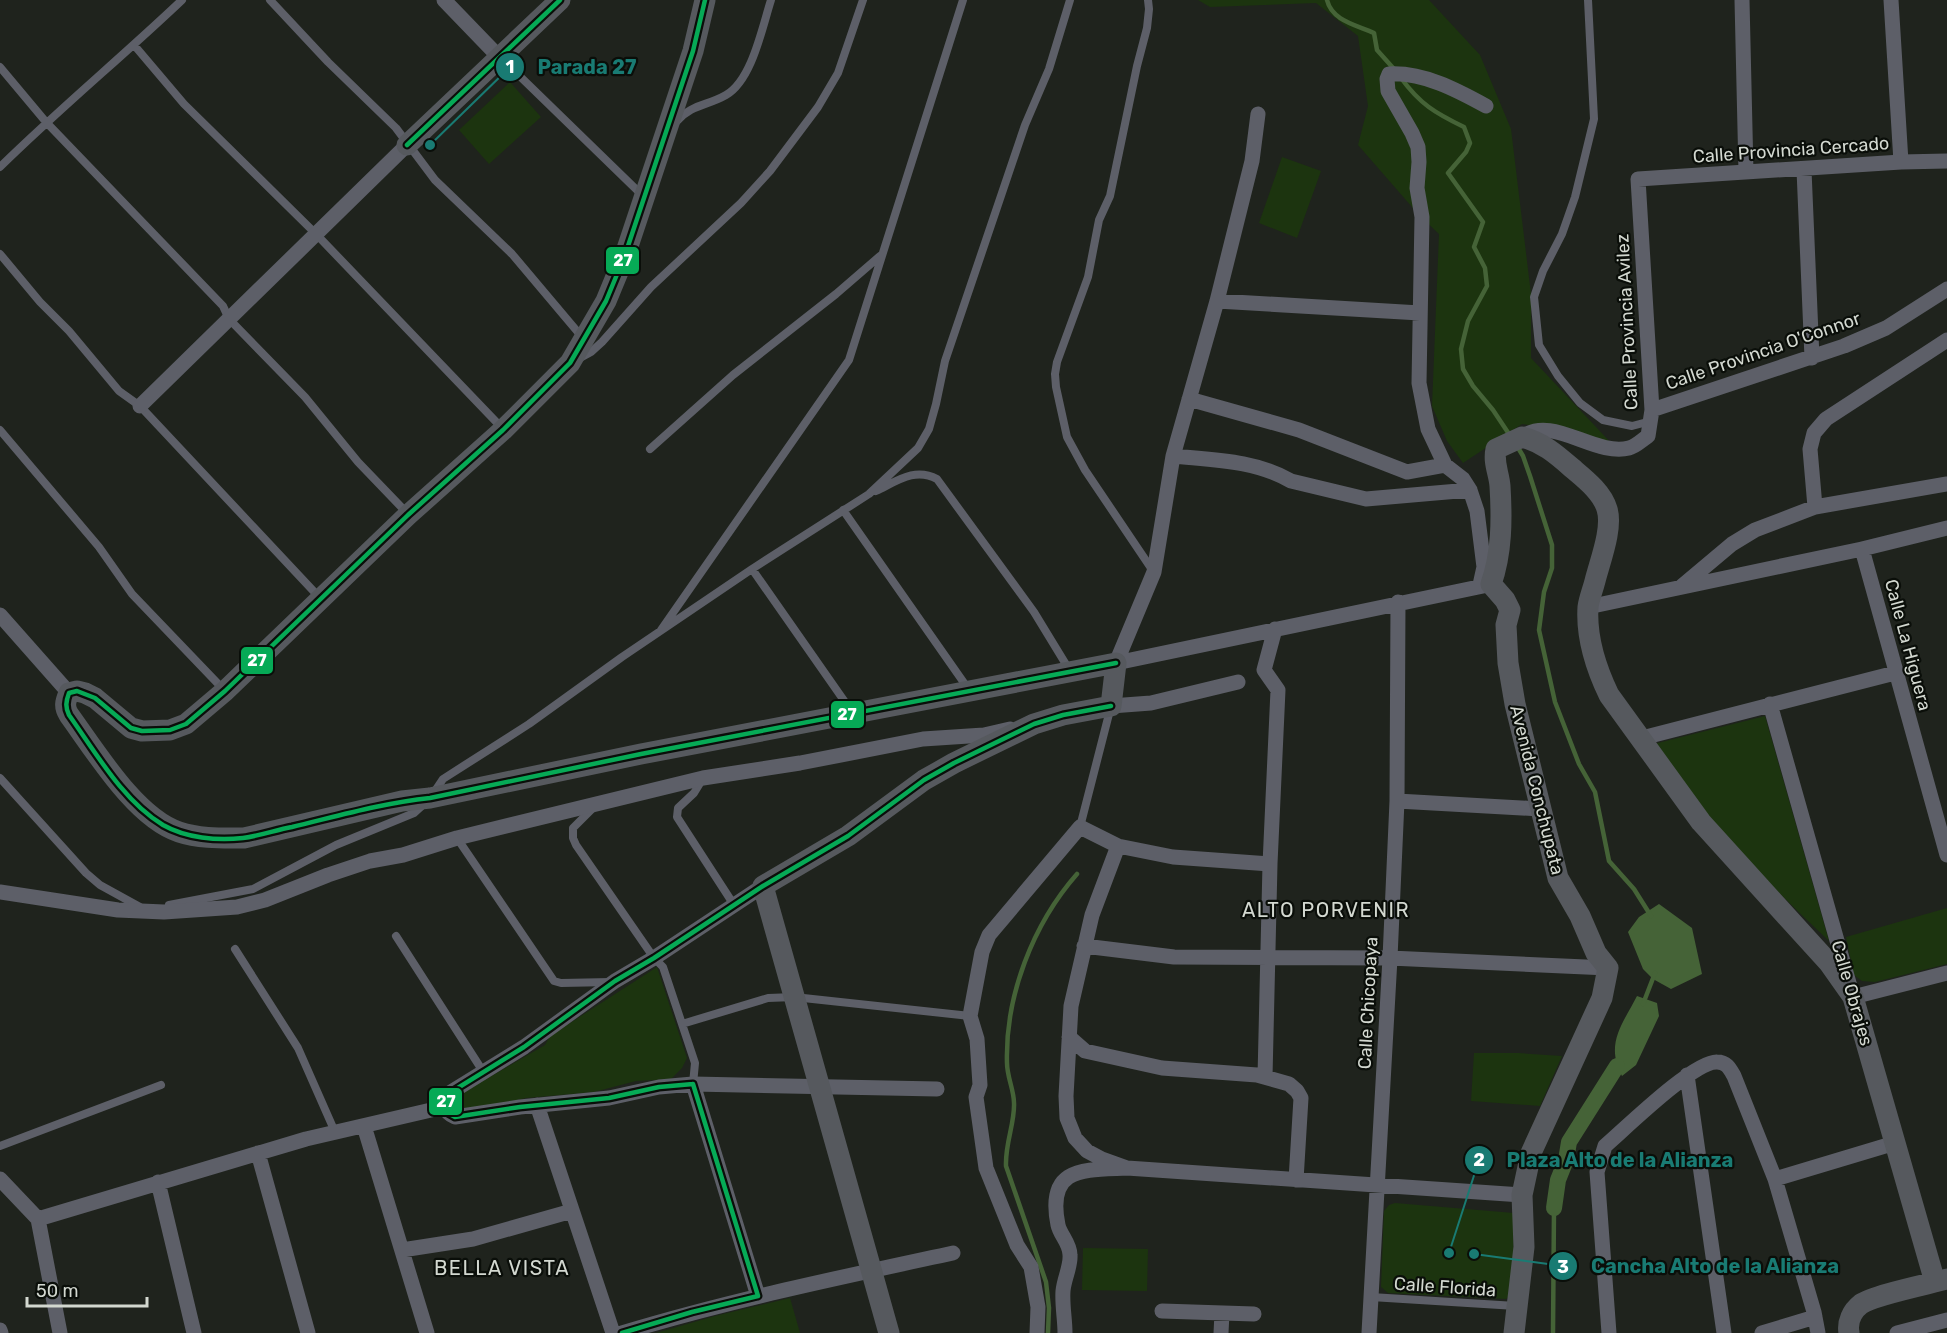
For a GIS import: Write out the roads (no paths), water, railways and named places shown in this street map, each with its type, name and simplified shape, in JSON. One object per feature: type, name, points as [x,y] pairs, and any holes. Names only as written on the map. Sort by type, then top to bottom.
[{"type":"street","points":[[444,0],[500,57]]},
{"type":"street","points":[[140,406],[407,145],[560,0]]},
{"type":"street","points":[[69,693],[77,691],[94,698],[130,728],[153,732],[170,730],[186,723],[225,691],[408,514],[503,430],[570,363],[606,301],[618,273],[693,51],[705,0]]},
{"type":"street","points":[[1742,0],[1746,172]]},
{"type":"street","points":[[1891,0],[1901,162]]},
{"type":"street","points":[[1486,106],[1450,88],[1414,76],[1389,74],[1387,79],[1388,91],[1418,147],[1417,188],[1422,217],[1419,383],[1428,429],[1446,465],[1462,479],[1470,490],[1477,511],[1486,585]]},
{"type":"street","points":[[1111,706],[1116,663],[1154,572],[1173,456],[1217,301],[1252,160],[1258,114]]},
{"type":"street","name":"Calle Provincia Cercado","points":[[1638,179],[1947,161]]},
{"type":"street","points":[[1804,170],[1812,358]]},
{"type":"street","name":"Calle Provincia Avilez","points":[[1522,437],[1531,430],[1545,430],[1612,450],[1631,448],[1648,436],[1652,415],[1638,179]]},
{"type":"street","name":"Calle Provincia O'Connor","points":[[1652,415],[1812,358],[1886,328],[1947,289]]},
{"type":"street","points":[[1217,301],[1420,313]]},
{"type":"street","points":[[1815,507],[1810,449],[1814,433],[1826,419],[1947,339]]},
{"type":"street","points":[[1189,399],[1299,430],[1407,472],[1446,465]]},
{"type":"street","points":[[69,693],[65,708],[69,716],[126,792],[159,822],[178,832],[218,838],[244,838],[402,801],[430,798],[641,754],[1116,663],[1486,585],[1497,567],[1501,532],[1500,484],[1494,458],[1496,449],[1522,437],[1538,441],[1564,461],[1588,482],[1607,509],[1608,531],[1588,607],[1590,644],[1598,672],[1609,695],[1701,822],[1828,963],[1853,997],[1947,973]]},
{"type":"street","points":[[1173,456],[1248,464],[1281,475],[1291,481],[1366,499],[1470,490]]},
{"type":"street","points":[[1680,588],[1732,544],[1755,530],[1815,507],[1947,484]]},
{"type":"street","points":[[1588,607],[1862,549],[1947,528]]},
{"type":"street","name":"Calle La Higuera","points":[[1862,549],[1947,855]]},
{"type":"street","name":"Avenida Conchupata","points":[[1486,585],[1504,600],[1510,610],[1506,626],[1508,663],[1515,704],[1558,878],[1580,916],[1596,953],[1608,968]]},
{"type":"street","name":"Calle Chicopaya","points":[[1369,1333],[1397,801],[1398,602]]},
{"type":"street","points":[[0,615],[69,693]]},
{"type":"street","points":[[1265,1077],[1270,864],[1278,690],[1264,670],[1275,629]]},
{"type":"street","points":[[1642,738],[1895,673]]},
{"type":"street","points":[[0,892],[118,910],[164,912],[237,907],[265,900],[370,861],[403,855],[458,838],[703,778],[800,763],[922,739],[984,735],[1063,715],[1111,706],[1150,703],[1238,682]]},
{"type":"street","name":"Calle Obrajes","points":[[1770,704],[1895,1143],[1941,1280]]},
{"type":"street","points":[[937,1089],[693,1084],[659,1087],[609,1098],[537,1105],[454,1117],[448,1114],[444,1107],[444,1100],[448,1094],[524,1047],[615,981],[763,886],[848,836],[924,780],[1034,724]]},
{"type":"street","points":[[1397,801],[1540,809]]},
{"type":"street","points":[[1037,1333],[1038,1307],[1031,1267],[1017,1245],[986,1168],[976,1097],[980,1085],[976,1039],[970,1016],[982,952],[989,935],[1080,827],[1118,846],[1150,854],[1270,864]]},
{"type":"street","points":[[1118,846],[1092,915],[1071,1006],[1066,1118],[1075,1138],[1087,1152],[1102,1160],[1127,1168]]},
{"type":"street","points":[[763,886],[889,1333]]},
{"type":"street","points":[[1084,946],[1174,957],[1390,958],[1608,968],[1602,998],[1531,1153],[1522,1195],[1524,1247],[1516,1306],[1515,1333]]},
{"type":"street","points":[[1069,1037],[1085,1051],[1162,1068],[1257,1075],[1289,1084],[1297,1091],[1300,1098],[1296,1180]]},
{"type":"street","points":[[1609,1333],[1597,1172],[1605,1146],[1687,1075],[1709,1063],[1719,1061],[1727,1065],[1734,1076],[1775,1179],[1818,1333]]},
{"type":"street","points":[[1687,1075],[1724,1333]]},
{"type":"street","points":[[693,1084],[758,1296]]},
{"type":"street","points":[[537,1105],[614,1333]]},
{"type":"street","points":[[38,1219],[258,1153],[335,1132],[444,1107]]},
{"type":"street","points":[[364,1126],[427,1333]]},
{"type":"street","points":[[1775,1179],[1895,1143]]},
{"type":"street","points":[[258,1153],[308,1333]]},
{"type":"street","points":[[1065,1333],[1063,1290],[1071,1255],[1067,1241],[1058,1227],[1056,1203],[1059,1186],[1069,1175],[1084,1170],[1127,1168],[1522,1195]]},
{"type":"street","points":[[0,1179],[38,1219],[60,1333]]},
{"type":"street","points":[[158,1182],[194,1333]]},
{"type":"street","points":[[402,1250],[473,1239],[572,1210]]},
{"type":"street","points":[[622,1333],[692,1312],[758,1296],[953,1253]]},
{"type":"street","points":[[1849,1333],[1848,1326],[1852,1315],[1861,1304],[1941,1280]]},
{"type":"street","points":[[1162,1311],[1254,1314]]},
{"type":"street","points":[[1221,1333],[1222,1313]]},
{"type":"street","points":[[1762,1333],[1815,1317]]},
{"type":"street","points":[[1897,1333],[1947,1320]]},
{"type":"lane","points":[[0,167],[46,122],[182,0]]},
{"type":"lane","points":[[270,0],[327,62],[396,128],[435,180],[512,255],[585,340]]},
{"type":"lane","points":[[662,142],[686,112],[733,91],[750,64],[771,0]]},
{"type":"lane","points":[[570,363],[591,352],[603,342],[651,287],[741,203],[770,171],[818,107],[838,73],[863,0]]},
{"type":"lane","points":[[659,634],[849,360],[963,0]]},
{"type":"lane","points":[[869,494],[918,448],[928,429],[945,361],[1025,124],[1049,69],[1070,0]]},
{"type":"lane","points":[[1148,0],[1147,28],[1110,196],[1100,220],[1088,277],[1057,362],[1055,374],[1067,437],[1086,470],[1154,572]]},
{"type":"lane","points":[[1588,0],[1594,119],[1575,197],[1563,234],[1543,271],[1534,297],[1539,345],[1558,376],[1580,403],[1603,420],[1632,426],[1652,415]]},
{"type":"lane","points":[[134,45],[184,104],[316,234],[503,430]]},
{"type":"lane","points":[[500,57],[643,196]]},
{"type":"lane","points":[[0,67],[46,122],[223,306],[229,319],[305,397],[358,462],[408,514]]},
{"type":"lane","points":[[0,254],[119,391],[140,406],[321,599]]},
{"type":"lane","points":[[650,449],[733,375],[836,294],[881,255]]},
{"type":"lane","points":[[0,430],[99,547],[132,594],[225,691]]},
{"type":"lane","points":[[0,778],[86,873],[100,885],[145,910],[253,889],[336,845],[414,813],[430,798],[443,779],[529,724],[622,657],[843,510],[869,494],[913,474],[926,473],[937,479],[1034,612],[1070,672]]},
{"type":"lane","points":[[843,510],[970,692]]},
{"type":"lane","points":[[752,569],[853,714]]},
{"type":"lane","points":[[1080,827],[1111,706]]},
{"type":"lane","points":[[703,778],[694,793],[678,808],[677,817],[734,905]]},
{"type":"lane","points":[[599,802],[573,828],[573,838],[654,958],[663,967],[695,1063],[693,1084]]},
{"type":"lane","points":[[458,838],[554,981],[561,983],[615,981]]},
{"type":"lane","points":[[396,936],[484,1073]]},
{"type":"lane","points":[[235,949],[298,1048],[335,1132]]},
{"type":"lane","points":[[682,1024],[768,998],[794,997],[970,1016]]},
{"type":"lane","points":[[0,1146],[160,1085]]},
{"type":"lane","name":"Calle Florida","points":[[1371,1297],[1516,1306]]},
{"type":"waterway","points":[[1327,0],[1334,13],[1340,18],[1374,33],[1377,50],[1394,69]]},
{"type":"waterway","points":[[1401,78],[1429,107],[1464,127],[1470,143],[1466,152],[1448,173],[1483,222],[1474,247],[1485,268],[1487,286],[1468,321],[1461,349],[1463,369],[1511,437]]},
{"type":"waterway","points":[[1517,446],[1523,456],[1552,545],[1552,568],[1544,592],[1539,630],[1555,702],[1579,764],[1595,792],[1609,861],[1634,889],[1651,916]]},
{"type":"waterway","points":[[1048,1333],[1049,1308],[1046,1282],[1006,1166],[1014,1103],[1007,1068],[1008,1038],[1017,987],[1035,938],[1047,915],[1077,874]]},
{"type":"waterway","points":[[1643,1004],[1655,973]]},
{"type":"waterway","points":[[1554,1208],[1558,1180],[1566,1160],[1569,1142],[1617,1066]]},
{"type":"waterway","points":[[1553,1333],[1554,1208]]},
{"type":"place","name":"Parada 27","points":[[430,145]]},
{"type":"place","name":"Plaza Alto de la Alianza","points":[[1449,1253]]},
{"type":"place","name":"Cancha Alto de la Alianza","points":[[1474,1254]]},
{"type":"district","name":"ALTO PORVENIR","points":[[1326,910]]},
{"type":"district","name":"BELLA VISTA","points":[[502,1268]]}]
